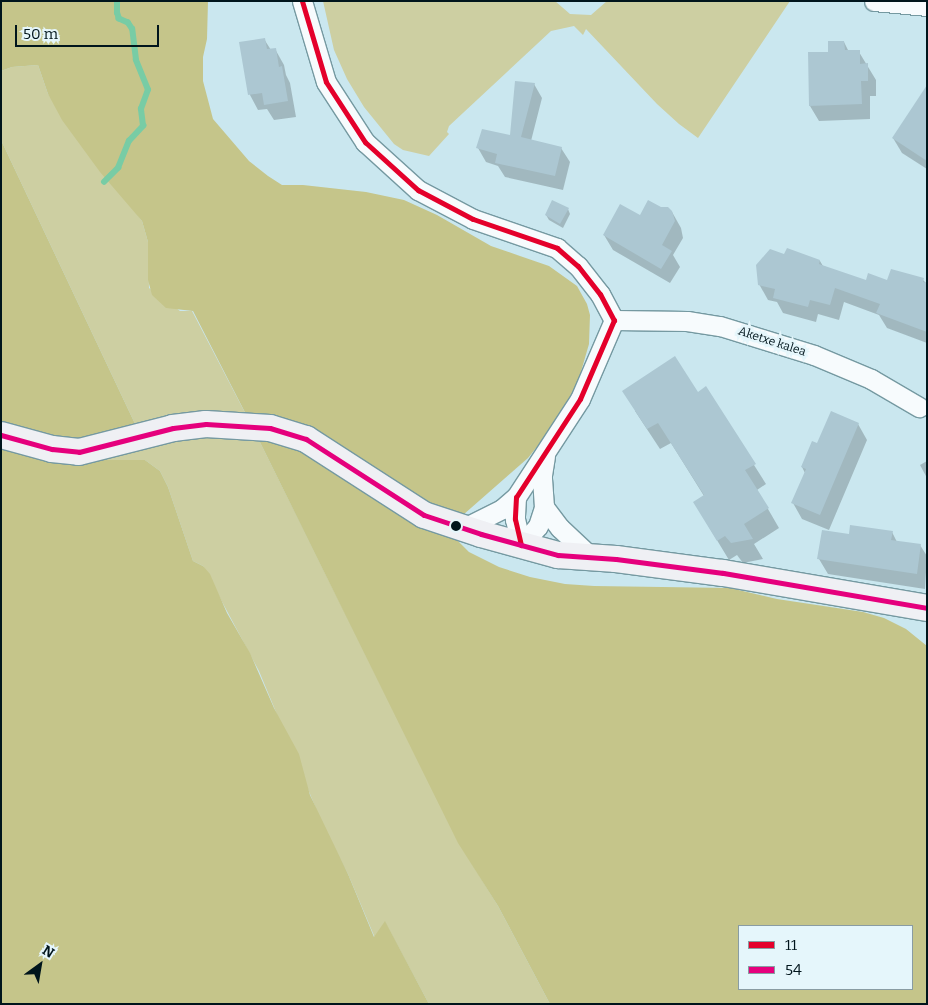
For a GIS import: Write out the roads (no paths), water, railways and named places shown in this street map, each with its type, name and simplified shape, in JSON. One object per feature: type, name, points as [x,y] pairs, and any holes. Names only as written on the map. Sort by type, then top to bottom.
[{"type":"street","points":[[302,1],[326,82],[365,142],[418,190],[473,219],[557,248],[584,273],[600,294],[614,320],[584,393],[516,497],[502,509],[464,528]]},
{"type":"street","points":[[874,1],[927,6]]},
{"type":"street","name":"Aketxe kalea","points":[[614,320],[687,321],[720,326],[838,365],[871,379],[919,407]]},
{"type":"street","points":[[1,435],[52,449],[79,452],[173,428],[206,424],[270,428],[306,439],[424,515],[521,545],[558,555],[591,557],[723,573],[927,608]]},
{"type":"street","points":[[521,545],[538,526],[544,507],[542,475],[545,452]]},
{"type":"street","points":[[516,497],[515,519],[521,545]]},
{"type":"street","points":[[544,507],[560,528],[591,557]]},
{"type":"street","points":[[774,583],[927,627]]},
{"type":"waterway","points":[[104,182],[118,168],[129,141],[143,126],[141,109],[148,90],[136,60],[132,29],[128,23],[119,19],[117,1]]}]
